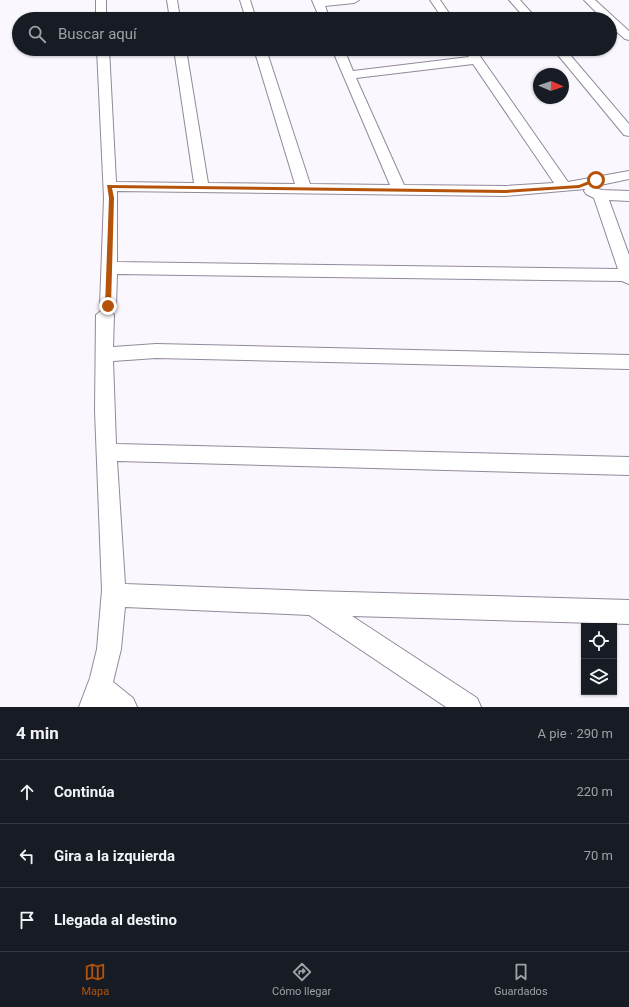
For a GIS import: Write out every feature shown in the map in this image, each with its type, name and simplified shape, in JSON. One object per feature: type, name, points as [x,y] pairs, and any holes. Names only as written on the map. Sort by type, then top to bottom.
[{"type":"street","points":[[100,0],[101,12]]},
{"type":"street","points":[[172,0],[175,12]]},
{"type":"street","points":[[245,0],[248,12]]},
{"type":"street","points":[[322,12],[318,2],[354,0]]},
{"type":"street","points":[[435,0],[443,12]]},
{"type":"street","points":[[514,0],[525,12]]},
{"type":"street","points":[[589,0],[602,12]]},
{"type":"street","points":[[617,26],[629,37]]},
{"type":"street","points":[[103,56],[109,186],[111,198],[104,355],[106,452],[115,595],[111,647],[96,698],[124,707]]},
{"type":"street","points":[[181,56],[202,188]]},
{"type":"street","points":[[262,56],[304,189]]},
{"type":"street","points":[[341,56],[399,190]]},
{"type":"street","points":[[474,56],[564,187]]},
{"type":"street","points":[[565,56],[629,132]]},
{"type":"street","points":[[349,75],[477,60]]},
{"type":"street","points":[[109,186],[505,191],[579,186],[596,180],[629,175]]},
{"type":"street","points":[[579,186],[600,195],[629,196]]},
{"type":"street","points":[[108,268],[628,276],[600,195]]},
{"type":"street","points":[[104,355],[156,351],[629,362]]},
{"type":"street","points":[[106,452],[629,466]]},
{"type":"street","points":[[115,595],[312,604],[629,612]]},
{"type":"street","points":[[312,604],[468,707]]},
{"type":"route","points":[[108,306],[111,198],[109,186],[139,188],[505,191],[579,186],[596,180]]}]
